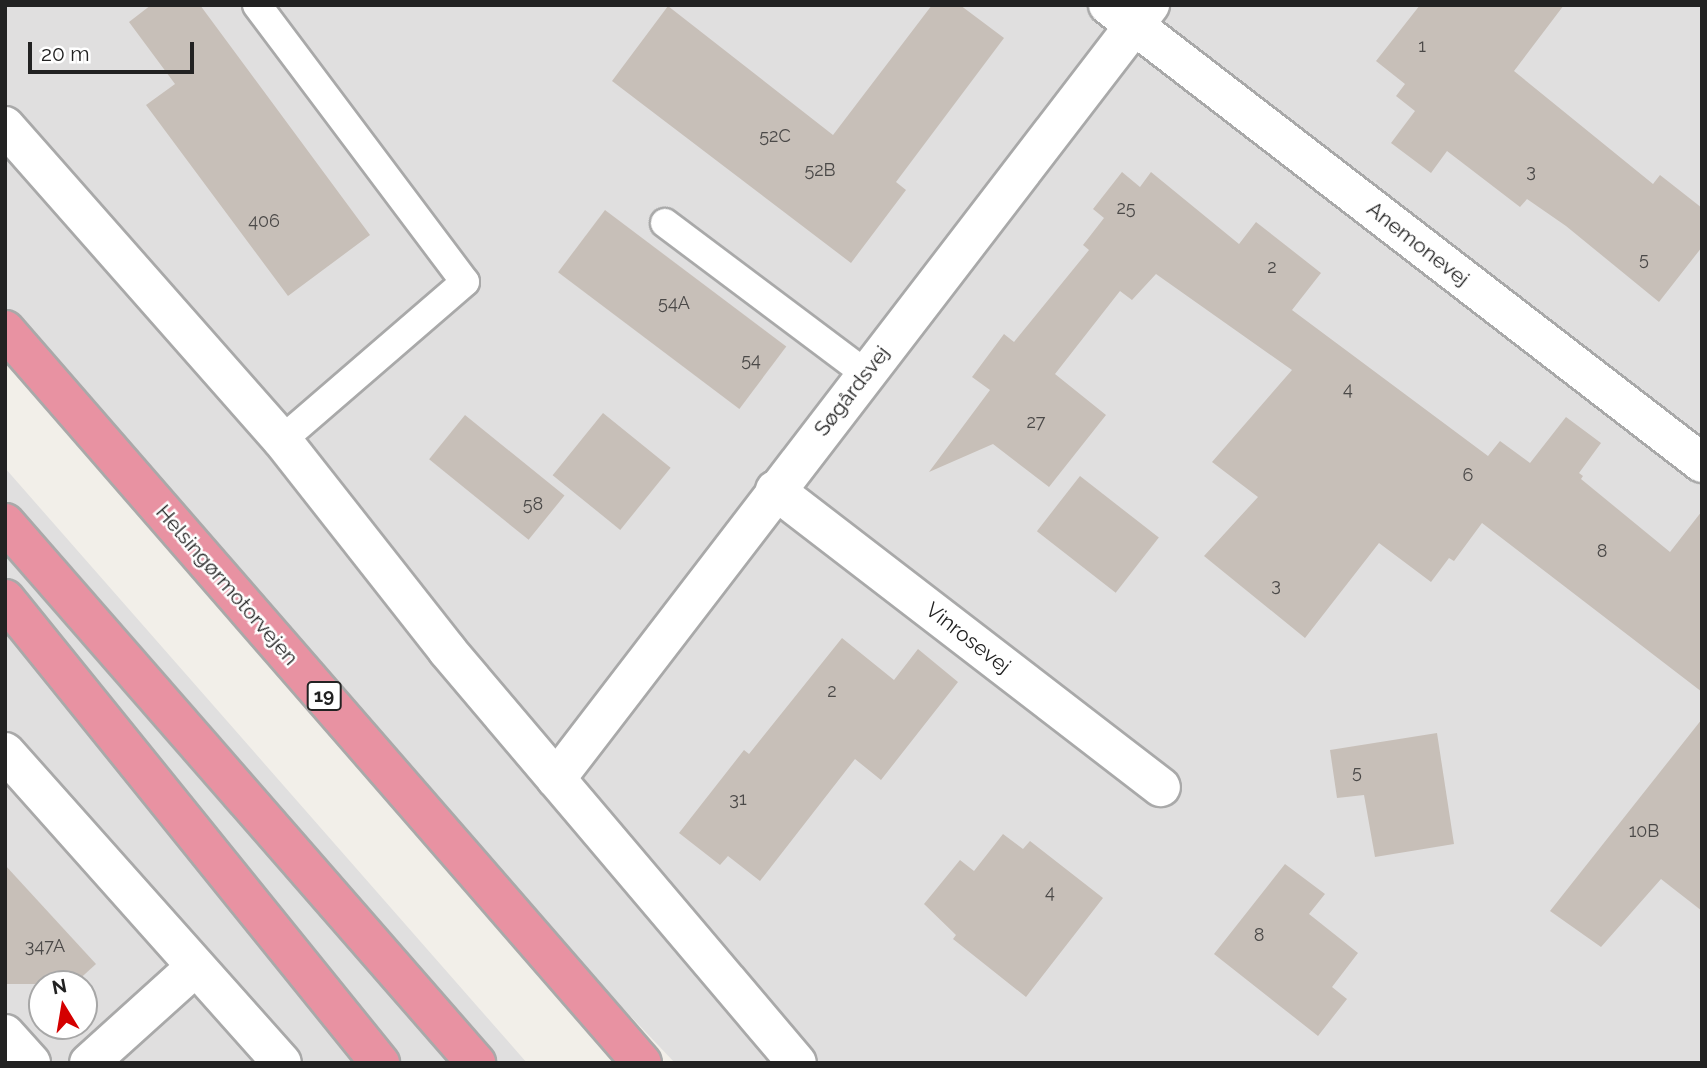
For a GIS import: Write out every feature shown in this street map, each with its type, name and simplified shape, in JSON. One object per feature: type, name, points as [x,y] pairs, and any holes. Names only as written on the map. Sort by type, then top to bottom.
[{"type":"highway","name":"Helsingørmotorvejen","points":[[5,330],[642,1063]]},
{"type":"highway","points":[[5,523],[476,1063]]},
{"type":"highway","points":[[5,599],[380,1063]]},
{"type":"street","name":"Søgårdsvej","points":[[556,779],[866,374],[1131,11]]},
{"type":"street","name":"Anemonevej","points":[[1131,11],[1702,463]]},
{"type":"street","points":[[5,126],[282,440],[447,650],[797,1063]]},
{"type":"street","name":"Vinrosevej","points":[[775,490],[1161,787]]},
{"type":"street","points":[[5,752],[194,968],[282,1063]]},
{"type":"street","points":[[89,1063],[194,968]]},
{"type":"street","points":[[5,1034],[32,1063]]},
{"type":"lane","points":[[257,5],[465,282],[282,440]]},
{"type":"lane","points":[[665,223],[866,374]]},
{"type":"shaded area","points":[[5,5],[1702,5],[1702,1063],[675,1063],[5,357]]},
{"type":"shaded area","points":[[5,468],[527,1063],[5,1063]]},
{"type":"building","points":[[151,5],[200,5],[370,235],[288,296],[146,105],[175,84],[129,22]]},
{"type":"building","points":[[932,5],[960,5],[1004,38],[896,182],[906,190],[851,263],[612,81],[668,6],[833,135]]},
{"type":"building","points":[[1420,5],[1564,5],[1514,71],[1653,184],[1660,175],[1702,208],[1702,247],[1659,302],[1566,226],[1527,199],[1520,207],[1447,151],[1431,173],[1391,143],[1415,111],[1396,96],[1405,84],[1376,61]]},
{"type":"building","points":[[1122,172],[1140,187],[1151,172],[1239,244],[1256,222],[1321,273],[1292,310],[1488,456],[1500,441],[1530,463],[1566,417],[1601,443],[1579,473],[1583,476],[1581,479],[1670,552],[1702,511],[1702,692],[1482,523],[1454,561],[1449,558],[1431,582],[1379,543],[1305,638],[1204,556],[1258,497],[1212,462],[1292,370],[1156,274],[1132,300],[1120,291],[1055,374],[1106,415],[1049,487],[993,444],[929,472],[990,390],[972,377],[1004,334],[1014,342],[1089,250],[1083,245],[1104,218],[1093,209]]},
{"type":"building","points":[[605,210],[786,347],[739,409],[558,272]]},
{"type":"building","points":[[603,413],[671,468],[620,530],[553,475]]},
{"type":"building","points":[[465,415],[564,496],[529,540],[429,459]]},
{"type":"building","points":[[1080,476],[1159,538],[1116,593],[1037,531]]},
{"type":"building","points":[[842,638],[894,680],[918,649],[958,682],[881,780],[855,759],[760,881],[728,856],[720,865],[679,833],[744,750],[749,754]]},
{"type":"building","points":[[1702,719],[1702,911],[1661,879],[1601,947],[1550,911]]},
{"type":"building","points":[[1437,733],[1454,844],[1375,857],[1364,795],[1337,798],[1330,750]]},
{"type":"building","points":[[1003,834],[1023,849],[1030,841],[1103,898],[1026,997],[953,939],[956,935],[924,904],[960,860],[974,871]]},
{"type":"building","points":[[1285,864],[1325,894],[1309,914],[1358,953],[1332,987],[1347,999],[1318,1036],[1214,954]]},
{"type":"building","points":[[5,865],[96,964],[89,970],[28,970],[28,984],[5,984]]}]
